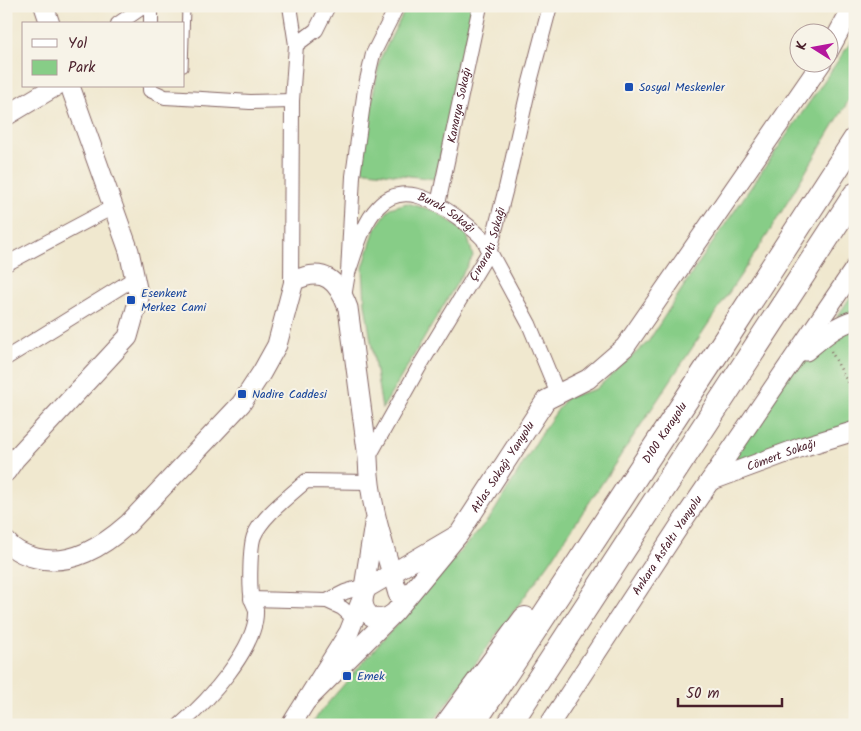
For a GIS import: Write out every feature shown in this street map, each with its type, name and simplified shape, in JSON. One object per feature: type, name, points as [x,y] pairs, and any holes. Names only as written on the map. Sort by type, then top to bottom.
[{"type":"highway","name":"D100 Karayolu","points":[[472,725],[614,511],[855,140]]},
{"type":"highway","points":[[509,725],[855,195]]},
{"type":"highway","points":[[447,725],[517,629],[614,511]]},
{"type":"main road","points":[[44,6],[49,22]]},
{"type":"main road","points":[[838,34],[853,6]]},
{"type":"main road","points":[[551,393],[588,379],[625,347],[815,72]]},
{"type":"main road","points":[[6,116],[53,88]]},
{"type":"main road","points":[[9,460],[128,337],[139,298],[129,251],[71,88]]},
{"type":"main road","name":"Ankara Asfaltı Yanyolu","points":[[549,725],[710,481],[855,268]]},
{"type":"main road","points":[[6,541],[20,553],[31,557],[43,560],[59,560],[88,552],[115,535],[128,524],[241,404],[277,345],[294,281],[304,276],[315,275],[325,277],[334,282],[341,290],[348,308],[375,518],[372,587],[365,610],[374,618],[385,618],[396,603],[372,587]]},
{"type":"main road","points":[[788,366],[841,325],[855,320]]},
{"type":"main road","name":"Atlas Sokağı Yanyolu","points":[[306,702],[459,534],[551,393]]},
{"type":"main road","name":"Cömert Sokağı","points":[[710,481],[802,447],[855,432]]},
{"type":"main road","points":[[291,725],[353,623],[372,587],[375,518]]},
{"type":"main road","name":"Atlas Sokağı Yanyolu","points":[[372,587],[459,534]]},
{"type":"street","points":[[121,22],[144,6]]},
{"type":"street","points":[[151,6],[151,22]]},
{"type":"street","points":[[290,6],[296,45],[292,101],[291,291]]},
{"type":"street","points":[[296,45],[316,30],[328,6]]},
{"type":"street","points":[[344,297],[348,273],[353,176],[365,88],[373,54],[397,6]]},
{"type":"street","name":"Kanarya Sokağı","points":[[438,204],[480,6]]},
{"type":"street","name":"Çınaraltı Sokağı","points":[[368,458],[419,367],[490,250],[550,6]]},
{"type":"street","points":[[150,88],[150,90],[165,96],[239,101],[292,101]]},
{"type":"street","name":"Burak Sokağı","points":[[348,273],[370,218],[379,206],[389,198],[398,194],[410,194],[438,204],[476,231],[490,250],[529,324],[551,393]]},
{"type":"street","points":[[6,264],[113,207]]},
{"type":"street","points":[[6,358],[135,278]]},
{"type":"street","points":[[180,725],[222,683],[238,660],[256,620],[256,608],[252,599],[251,548],[254,535],[266,519],[306,481],[369,482]]},
{"type":"street","points":[[327,601],[345,592],[372,587]]},
{"type":"street","points":[[252,599],[327,601],[342,608],[350,615],[353,623]]},
{"type":"lane","points":[[185,38],[186,8]]},
{"type":"path","points":[[824,337],[855,396]]},
{"type":"path","points":[[851,389],[855,387]]},
{"type":"green space","points":[[407,6],[474,6],[435,179],[359,170],[380,59]]},
{"type":"green space","points":[[855,36],[855,90],[768,234],[549,563],[431,725],[312,725],[320,712],[492,515],[543,431],[566,398],[596,389],[648,342],[696,267],[830,72],[838,72],[838,61]]},
{"type":"green space","points":[[407,203],[435,211],[454,224],[467,235],[473,256],[382,409],[365,304],[363,268],[375,229],[390,208]]},
{"type":"green space","points":[[855,290],[855,312],[837,317]]},
{"type":"green space","points":[[855,322],[855,432],[710,481],[788,366]]},
{"type":"place","name":"Sosyal Meskenler","points":[[629,87]]},
{"type":"place","name":"Esenkent Merkez Cami","points":[[131,300]]},
{"type":"place","name":"Nadire Caddesi","points":[[242,394]]},
{"type":"place","name":"Emek","points":[[347,676]]}]
